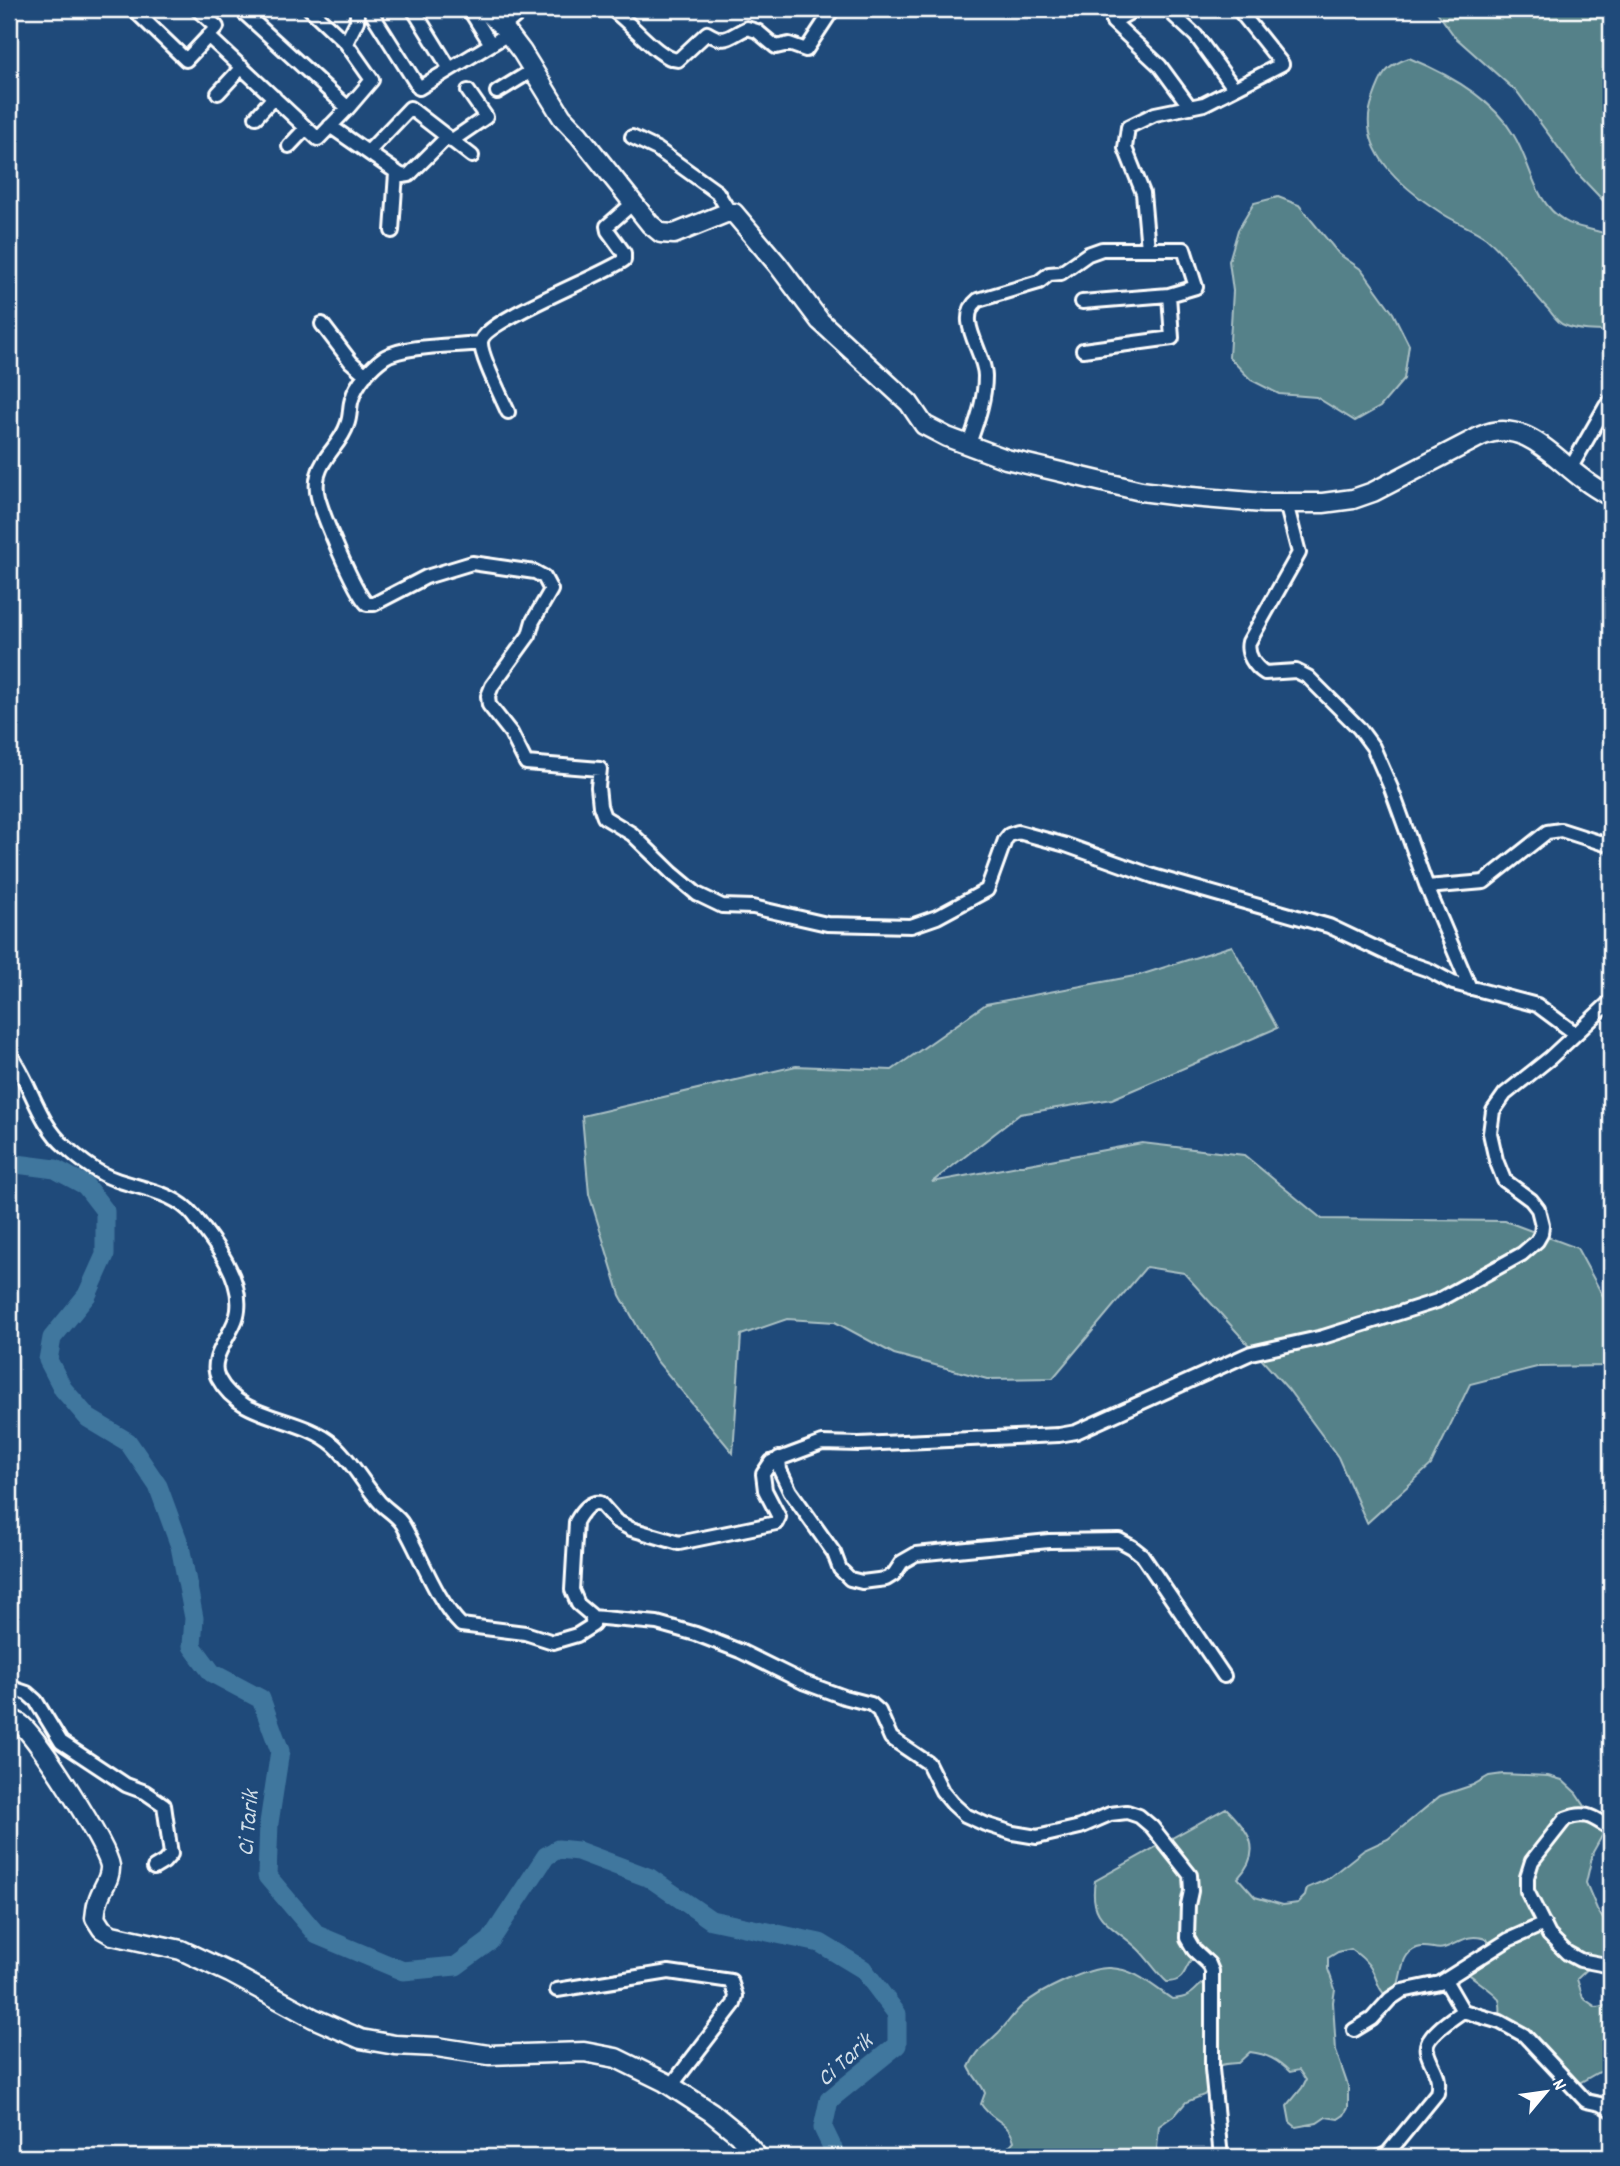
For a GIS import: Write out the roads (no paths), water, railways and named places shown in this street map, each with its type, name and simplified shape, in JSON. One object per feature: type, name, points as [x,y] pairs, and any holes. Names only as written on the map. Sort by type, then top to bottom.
[{"type":"street","points":[[133,9],[186,60],[216,27],[197,9]]},
{"type":"street","points":[[208,36],[318,139],[372,80],[346,43],[310,9]]},
{"type":"street","points":[[346,43],[357,21],[357,9]]},
{"type":"street","points":[[369,9],[419,88],[491,44],[524,9]]},
{"type":"street","points":[[413,9],[450,69]]},
{"type":"street","points":[[469,9],[491,44]]},
{"type":"street","points":[[484,9],[506,30],[562,117],[632,204],[656,229],[667,235],[674,234],[730,212]]},
{"type":"street","points":[[611,9],[634,26],[667,58],[678,60],[707,33],[725,40],[747,28],[757,32],[776,47],[789,44],[806,50],[833,9]]},
{"type":"street","points":[[1136,9],[1113,22],[1160,66],[1191,107]]},
{"type":"street","points":[[1167,9],[1196,36],[1234,88]]},
{"type":"street","points":[[1148,249],[1143,193],[1125,148],[1128,127],[1156,114],[1204,104],[1282,64],[1238,9]]},
{"type":"street","points":[[241,10],[348,108]]},
{"type":"street","points":[[218,93],[242,67]]},
{"type":"street","points":[[497,92],[533,70]]},
{"type":"street","points":[[330,126],[396,173],[401,176],[409,175],[448,140],[485,117],[468,91]]},
{"type":"street","points":[[256,117],[274,97]]},
{"type":"street","points":[[368,152],[410,107],[448,140],[472,156]]},
{"type":"street","points":[[289,146],[306,128]]},
{"type":"street","points":[[632,137],[657,149],[717,192],[730,212],[738,216],[820,321],[908,403],[924,425],[947,437],[1006,459],[1141,491],[1286,503],[1323,503],[1353,499],[1392,483],[1481,436],[1498,430],[1532,439],[1611,498]]},
{"type":"street","points":[[392,231],[396,173]]},
{"type":"street","points":[[480,343],[492,328],[624,260],[624,253],[607,226],[632,204]]},
{"type":"street","points":[[969,444],[984,399],[985,377],[984,364],[968,319],[972,304],[984,297],[1038,282],[1049,274],[1061,273],[1088,254],[1102,249],[1184,249],[1196,287],[1169,295],[1082,302]]},
{"type":"street","points":[[1083,349],[1172,338],[1169,295]]},
{"type":"street","points":[[322,324],[351,362],[366,375]]},
{"type":"street","points":[[480,343],[405,350],[386,357],[366,375],[351,399],[350,418],[343,436],[324,460],[316,484],[323,512],[367,604],[374,604],[426,577],[472,563],[539,574],[551,590],[533,621],[529,635],[489,691],[489,705],[511,733],[526,763],[600,769],[598,787],[604,817],[632,834],[672,873],[712,903],[753,908],[827,924],[911,926],[937,917],[987,890],[1005,841],[1009,835],[1018,831],[1153,876],[1329,926],[1453,983],[1537,1005],[1576,1034]]},
{"type":"street","points":[[480,343],[508,412]]},
{"type":"street","points":[[1570,469],[1611,401]]},
{"type":"street","points":[[1286,503],[1300,553],[1249,642],[1248,653],[1265,673],[1296,671],[1308,677],[1365,734],[1391,788],[1427,887],[1470,988]]},
{"type":"street","points":[[1427,887],[1484,882],[1547,832],[1561,830],[1611,846]]},
{"type":"street","points":[[1221,2157],[1212,2069],[1212,1971],[1187,1938],[1190,1875],[1152,1827],[1139,1816],[1126,1812],[1110,1814],[1058,1834],[1037,1837],[1013,1833],[965,1815],[942,1791],[928,1763],[891,1738],[878,1711],[871,1704],[844,1698],[803,1682],[740,1651],[696,1634],[657,1623],[592,1617],[578,1604],[572,1590],[576,1522],[587,1507],[599,1502],[616,1521],[631,1529],[679,1543],[774,1524],[779,1517],[765,1490],[763,1474],[767,1465],[779,1458],[827,1442],[859,1444],[1076,1432],[1251,1353],[1323,1337],[1425,1305],[1475,1282],[1522,1254],[1537,1241],[1542,1225],[1538,1209],[1531,1200],[1504,1180],[1490,1132],[1493,1111],[1505,1094],[1611,1001]]},
{"type":"street","points":[[9,1053],[31,1089],[37,1108],[65,1147],[100,1173],[115,1180],[146,1187],[192,1213],[229,1268],[237,1288],[239,1308],[236,1322],[215,1364],[216,1374],[227,1393],[244,1406],[315,1433],[338,1448],[379,1502],[401,1521],[446,1606],[461,1625],[525,1633],[553,1642],[588,1630],[593,1625],[592,1617]]},
{"type":"street","points":[[779,1458],[780,1470],[790,1491],[834,1553],[840,1569],[850,1579],[862,1582],[886,1579],[907,1558],[933,1552],[1049,1541],[1119,1541],[1142,1555],[1224,1676]]},
{"type":"street","points":[[9,1687],[27,1693],[36,1701],[61,1742],[126,1785],[145,1792],[164,1804],[172,1854],[154,1868]]},
{"type":"street","points":[[9,1719],[20,1723],[46,1757],[106,1852],[110,1870],[97,1902],[95,1917],[97,1923],[112,1935],[181,1950],[313,2018],[361,2039],[489,2055],[584,2052],[602,2054],[646,2072],[711,2112],[738,2134],[758,2157]]},
{"type":"street","points":[[46,1757],[61,1742]]},
{"type":"street","points":[[1611,1829],[1591,1815],[1565,1819],[1532,1861],[1527,1877],[1527,1891],[1549,1934],[1572,1958],[1611,1966]]},
{"type":"street","points":[[1354,2030],[1372,2019],[1402,1991],[1445,1980],[1508,1940],[1544,1924]]},
{"type":"street","points":[[557,1990],[669,1972],[731,1981],[736,1996],[734,2004],[671,2086]]},
{"type":"street","points":[[1445,1980],[1463,2011],[1500,2022],[1518,2031],[1534,2044],[1586,2101],[1611,2110]]},
{"type":"street","points":[[1380,2157],[1388,2153],[1437,2093],[1438,2081],[1426,2049],[1427,2045],[1441,2026],[1463,2011]]},
{"type":"waterway","name":"Ci Tarik","points":[[9,1163],[55,1169],[85,1185],[105,1211],[105,1255],[87,1295],[52,1338],[48,1360],[63,1389],[88,1418],[128,1442],[158,1486],[180,1546],[194,1618],[192,1646],[212,1673],[261,1699],[280,1751],[269,1823],[267,1876],[317,1935],[403,1971],[456,1966],[490,1941],[546,1856],[558,1849],[578,1851],[650,1878],[711,1920],[820,1943],[863,1969],[897,2014],[897,2045],[829,2100],[823,2128],[837,2157]]}]
